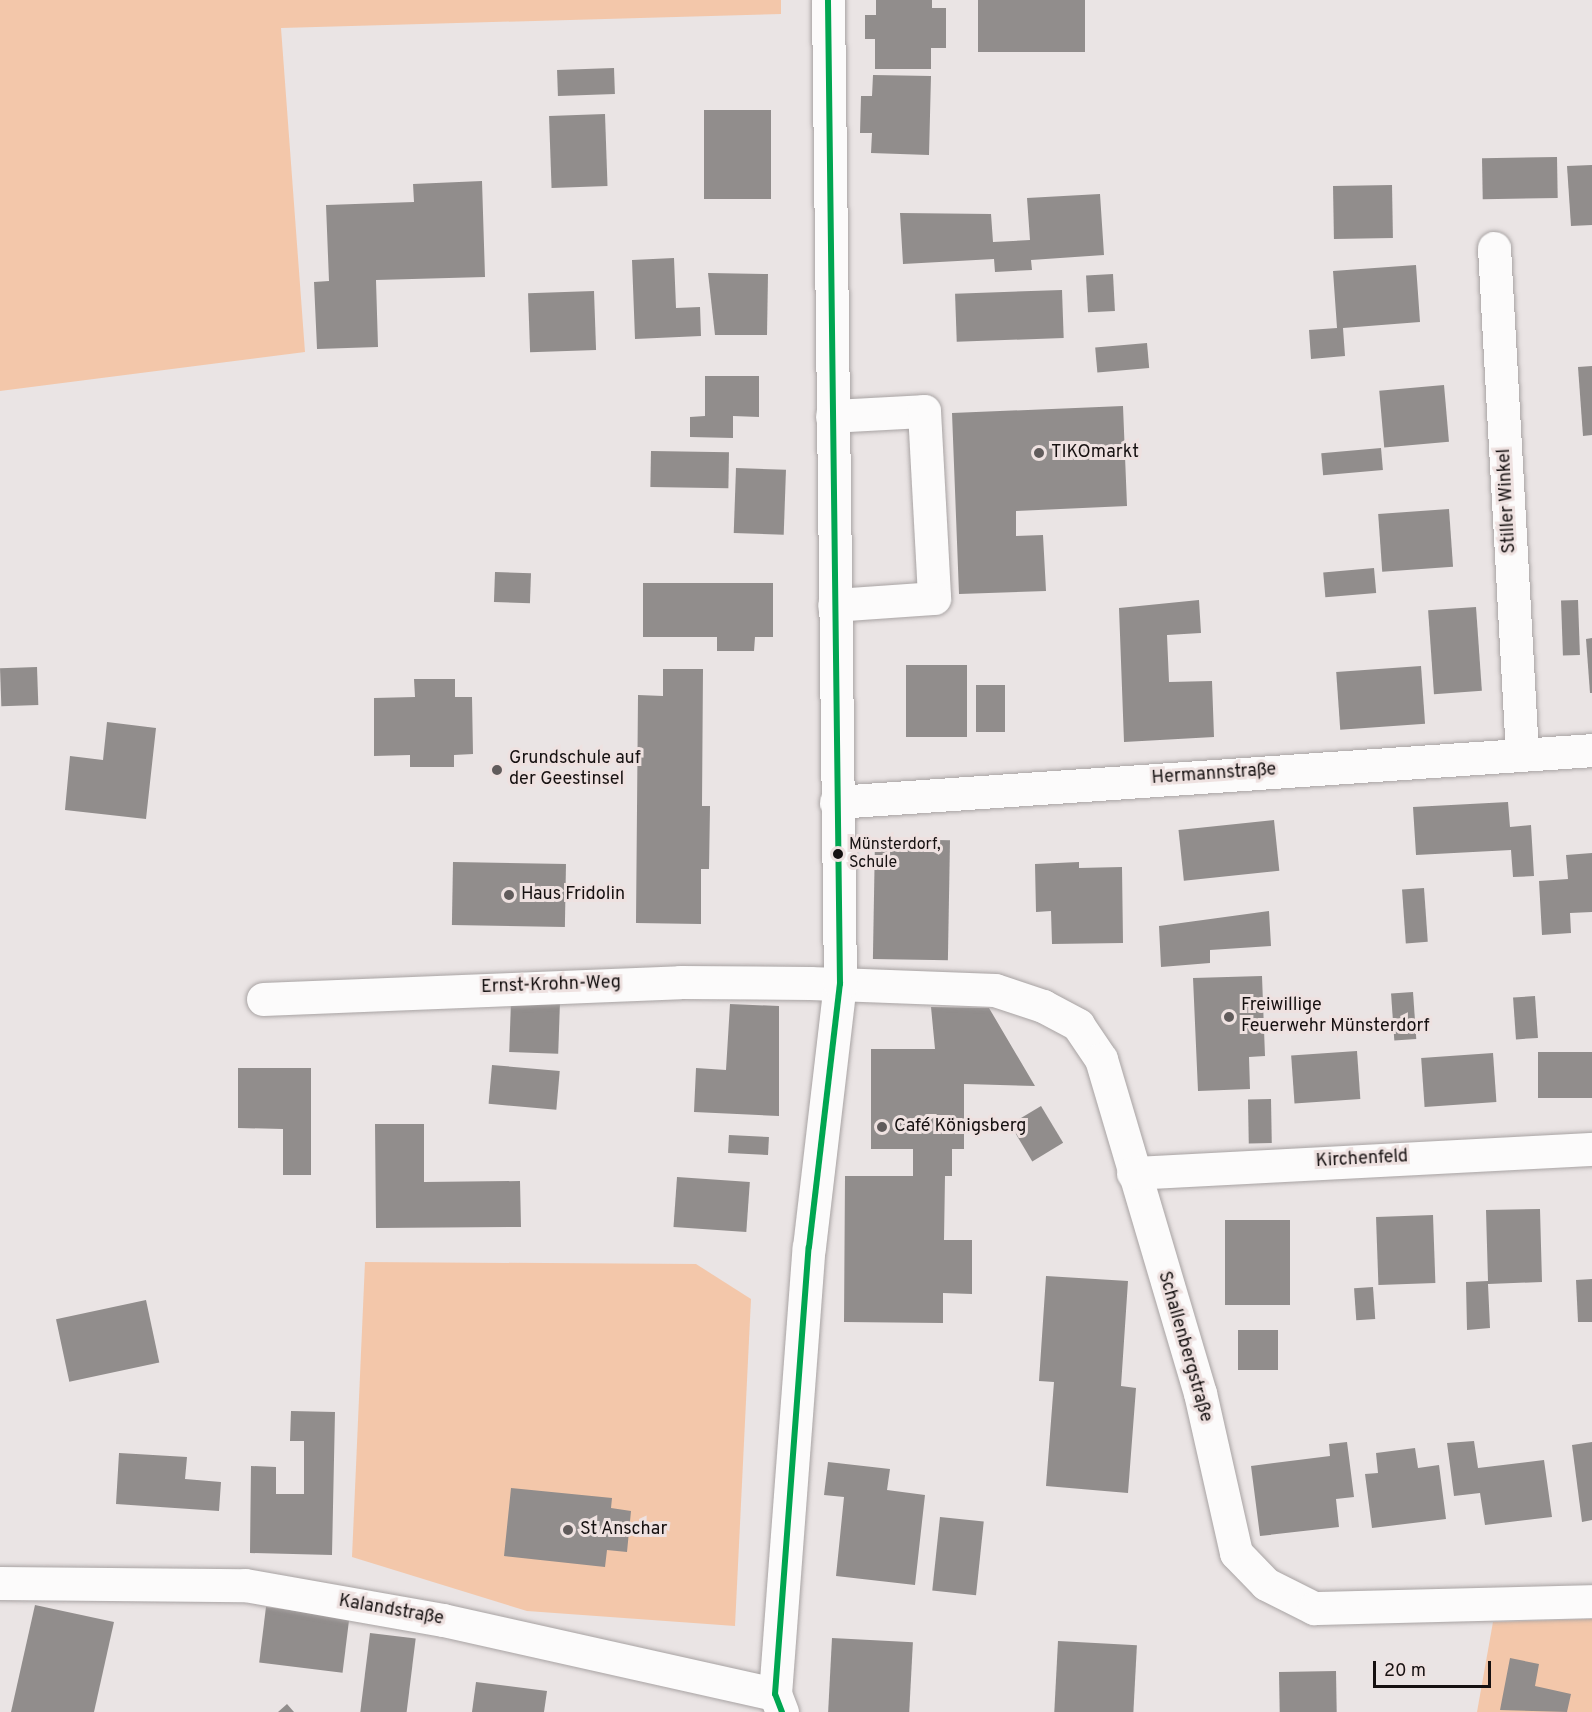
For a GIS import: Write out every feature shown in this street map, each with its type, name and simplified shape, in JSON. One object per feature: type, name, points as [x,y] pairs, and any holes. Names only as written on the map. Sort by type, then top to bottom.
[{"type":"street","points":[[779,1703],[809,1247],[840,984],[828,0]]},
{"type":"street","name":"Stiller Winkel","points":[[1494,248],[1522,754]]},
{"type":"street","points":[[832,416],[924,411],[934,598],[834,605]]},
{"type":"street","name":"Hermannstraße","points":[[836,802],[1592,750]]},
{"type":"street","name":"Ernst-Krohn-Weg","points":[[263,999],[669,982],[840,984]]},
{"type":"street","name":"Schallenbergstraße","points":[[840,984],[995,990],[1020,996],[1078,1025],[1101,1059],[1200,1394],[1236,1553],[1266,1584],[1314,1608],[1592,1601]]},
{"type":"street","name":"Kirchenfeld","points":[[1133,1173],[1592,1149]]},
{"type":"street","name":"Kalandstraße","points":[[0,1583],[245,1585],[443,1620],[779,1703]]},
{"type":"shaded area","points":[[0,0],[781,0],[781,14],[281,28],[305,352],[0,391]]},
{"type":"shaded area","points":[[365,1262],[696,1264],[751,1299],[735,1626],[527,1611],[352,1557]]},
{"type":"shaded area","points":[[1592,1619],[1592,1712],[1477,1712],[1493,1622]]},
{"type":"building","points":[[876,0],[932,0],[932,8],[946,8],[946,48],[931,48],[931,69],[875,69],[875,39],[865,39],[865,15],[876,15]]},
{"type":"building","points":[[978,0],[1085,0],[1085,52],[978,52]]},
{"type":"building","points":[[614,68],[615,94],[558,96],[557,70]]},
{"type":"building","points":[[873,75],[931,76],[929,155],[871,153],[872,133],[860,133],[861,96],[872,96]]},
{"type":"building","points":[[704,110],[771,110],[771,199],[704,199]]},
{"type":"building","points":[[605,114],[608,186],[552,188],[549,116]]},
{"type":"building","points":[[1557,157],[1558,198],[1483,199],[1482,158]]},
{"type":"building","points":[[1592,165],[1592,225],[1571,226],[1567,166]]},
{"type":"building","points":[[482,181],[485,277],[376,280],[378,347],[317,349],[314,282],[329,281],[326,205],[414,202],[413,184]]},
{"type":"building","points":[[1392,185],[1393,238],[1334,239],[1333,186]]},
{"type":"building","points":[[1100,194],[1104,255],[1031,260],[1032,270],[995,272],[994,259],[903,264],[900,213],[991,214],[993,242],[1030,240],[1027,198]]},
{"type":"building","points":[[674,258],[676,308],[700,307],[701,336],[635,339],[632,260]]},
{"type":"building","points":[[1416,265],[1420,322],[1343,328],[1345,356],[1311,359],[1309,330],[1337,328],[1333,271]]},
{"type":"building","points":[[708,273],[768,274],[767,335],[715,335]]},
{"type":"building","points":[[1113,274],[1115,311],[1088,312],[1086,275]]},
{"type":"building","points":[[1062,290],[1064,338],[957,342],[955,294]]},
{"type":"building","points":[[594,291],[596,350],[530,352],[528,293]]},
{"type":"building","points":[[1147,343],[1149,368],[1097,372],[1095,348]]},
{"type":"building","points":[[1592,366],[1592,435],[1583,436],[1578,367]]},
{"type":"building","points":[[705,376],[759,376],[759,417],[733,416],[733,438],[690,437],[690,417],[705,416]]},
{"type":"building","points":[[1444,385],[1449,442],[1384,447],[1379,391]]},
{"type":"building","name":"TIKOmarkt","points":[[1123,406],[1127,506],[1016,511],[1016,536],[1043,535],[1046,591],[959,594],[952,413]]},
{"type":"building","points":[[1381,448],[1383,470],[1323,475],[1321,453]]},
{"type":"building","points":[[651,451],[729,452],[728,488],[650,487]]},
{"type":"building","points":[[736,468],[786,470],[784,535],[734,533]]},
{"type":"building","points":[[1449,509],[1453,567],[1382,572],[1378,514]]},
{"type":"building","points":[[1374,568],[1376,593],[1325,597],[1323,572]]},
{"type":"building","points":[[495,572],[531,573],[530,603],[494,602]]},
{"type":"building","points":[[643,583],[773,583],[773,637],[755,637],[754,651],[717,651],[717,637],[643,637]]},
{"type":"building","points":[[1199,600],[1201,633],[1167,635],[1169,682],[1212,681],[1214,737],[1124,742],[1119,608]]},
{"type":"building","points":[[1578,600],[1580,655],[1563,656],[1561,601]]},
{"type":"building","points":[[1476,607],[1482,691],[1434,694],[1428,610]]},
{"type":"building","points":[[1592,638],[1592,693],[1590,693],[1586,639]]},
{"type":"building","points":[[906,665],[967,665],[967,737],[906,737]]},
{"type":"building","points":[[1421,666],[1425,724],[1340,730],[1336,672]]},
{"type":"building","points":[[37,667],[38,705],[1,706],[0,668]]},
{"type":"building","points":[[663,669],[703,669],[702,806],[710,806],[709,869],[701,869],[701,924],[636,923],[638,695],[663,696]]},
{"type":"building","points":[[414,679],[455,679],[455,697],[472,697],[473,754],[454,755],[454,767],[410,767],[410,755],[374,756],[374,698],[415,697]]},
{"type":"building","points":[[976,685],[1005,685],[1005,732],[976,732]]},
{"type":"building","points":[[107,722],[156,728],[146,819],[65,810],[70,756],[103,760]]},
{"type":"building","points":[[1508,802],[1510,827],[1531,825],[1534,876],[1513,877],[1511,850],[1416,855],[1413,807]]},
{"type":"building","points":[[1274,820],[1279,871],[1184,881],[1179,830]]},
{"type":"building","points":[[875,839],[950,840],[948,960],[873,959]]},
{"type":"building","points":[[1592,853],[1592,912],[1570,913],[1571,933],[1542,935],[1539,881],[1568,879],[1566,855]]},
{"type":"building","name":"Haus Fridolin","points":[[453,862],[566,864],[565,927],[452,925]]},
{"type":"building","points":[[1079,862],[1079,868],[1122,867],[1123,943],[1052,944],[1051,911],[1036,912],[1035,864]]},
{"type":"building","points":[[1424,888],[1428,942],[1406,943],[1402,890]]},
{"type":"building","points":[[1269,911],[1271,946],[1210,950],[1210,963],[1161,967],[1159,926]]},
{"type":"building","name":"Freiwillige Feuerwehr Münsterdorf","points":[[1262,976],[1265,1056],[1249,1057],[1250,1089],[1198,1091],[1193,978]]},
{"type":"building","points":[[1413,992],[1416,1039],[1394,1040],[1391,994]]},
{"type":"building","points":[[1535,996],[1538,1038],[1516,1039],[1513,998]]},
{"type":"building","points":[[511,1001],[560,1003],[558,1054],[509,1052]]},
{"type":"building","points":[[730,1004],[779,1006],[779,1116],[694,1112],[696,1068],[726,1070]]},
{"type":"building","points":[[931,1007],[989,1008],[1035,1086],[964,1084],[964,1149],[952,1149],[952,1176],[945,1176],[944,1240],[972,1240],[972,1294],[943,1293],[943,1323],[844,1322],[845,1176],[913,1176],[913,1149],[871,1149],[871,1049],[935,1049]]},
{"type":"building","points":[[1357,1051],[1360,1099],[1295,1103],[1291,1056]]},
{"type":"building","points":[[1538,1052],[1592,1052],[1592,1098],[1538,1098]]},
{"type":"building","points":[[1493,1053],[1496,1102],[1425,1107],[1421,1058]]},
{"type":"building","points":[[492,1065],[560,1071],[556,1110],[489,1104]]},
{"type":"building","points":[[238,1068],[311,1068],[311,1175],[283,1175],[283,1129],[238,1128]]},
{"type":"building","points":[[1248,1099],[1271,1099],[1272,1143],[1249,1143]]},
{"type":"building","points":[[1041,1106],[1063,1143],[1032,1161],[1010,1125]]},
{"type":"building","points":[[375,1124],[424,1124],[424,1182],[520,1181],[521,1227],[376,1228]]},
{"type":"building","points":[[729,1135],[769,1137],[768,1155],[728,1153]]},
{"type":"building","points":[[677,1177],[750,1182],[746,1232],[674,1227]]},
{"type":"building","points":[[1540,1209],[1542,1282],[1488,1284],[1490,1328],[1467,1330],[1466,1282],[1488,1281],[1486,1210]]},
{"type":"building","points":[[1433,1215],[1435,1283],[1378,1285],[1376,1217]]},
{"type":"building","points":[[1225,1220],[1290,1220],[1290,1305],[1225,1305]]},
{"type":"building","points":[[1046,1276],[1128,1281],[1121,1386],[1136,1388],[1128,1493],[1046,1486],[1054,1382],[1039,1381]]},
{"type":"building","points":[[1592,1279],[1592,1322],[1578,1322],[1576,1280]]},
{"type":"building","points":[[1373,1287],[1375,1319],[1356,1320],[1354,1288]]},
{"type":"building","points":[[146,1300],[159,1363],[69,1382],[56,1319]]},
{"type":"building","points":[[1238,1330],[1278,1330],[1278,1370],[1238,1370]]},
{"type":"building","points":[[291,1411],[335,1412],[332,1555],[250,1553],[251,1466],[276,1467],[276,1494],[304,1494],[304,1441],[290,1441]]},
{"type":"building","points":[[1474,1441],[1478,1468],[1544,1460],[1552,1517],[1485,1525],[1480,1493],[1454,1496],[1447,1443]]},
{"type":"building","points":[[1347,1442],[1354,1497],[1336,1499],[1339,1527],[1260,1536],[1251,1466],[1330,1456],[1329,1444]]},
{"type":"building","points":[[1592,1442],[1592,1520],[1582,1522],[1572,1445]]},
{"type":"building","points":[[1415,1448],[1418,1468],[1439,1465],[1446,1519],[1372,1528],[1365,1474],[1378,1473],[1376,1453]]},
{"type":"building","points":[[119,1453],[187,1457],[185,1479],[221,1482],[219,1511],[116,1504]]},
{"type":"building","points":[[828,1462],[890,1469],[887,1490],[925,1495],[915,1585],[836,1576],[844,1497],[824,1495]]},
{"type":"building","name":"St Anschar","points":[[511,1488],[612,1498],[611,1508],[631,1511],[627,1552],[607,1550],[605,1567],[504,1556]]},
{"type":"building","points":[[940,1517],[984,1522],[976,1595],[932,1591]]},
{"type":"building","points":[[35,1605],[114,1622],[94,1712],[11,1712]]},
{"type":"building","points":[[266,1607],[349,1617],[343,1673],[259,1663]]},
{"type":"building","points":[[370,1633],[416,1639],[407,1712],[360,1712]]},
{"type":"building","points":[[832,1638],[913,1642],[909,1712],[828,1712]]},
{"type":"building","points":[[1058,1641],[1137,1645],[1133,1712],[1054,1712]]},
{"type":"building","points":[[1510,1658],[1539,1664],[1535,1686],[1571,1694],[1567,1712],[1500,1710]]},
{"type":"building","points":[[1336,1671],[1337,1712],[1280,1712],[1279,1672]]},
{"type":"building","points":[[476,1682],[547,1691],[544,1712],[472,1712]]},
{"type":"building","points":[[287,1704],[294,1712],[278,1712]]},
{"type":"transit line","points":[[782,1712],[775,1694],[809,1247],[840,984],[828,0]]},
{"type":"place","name":"TIKOmarkt","points":[[1039,453]]},
{"type":"place","name":"Grundschule auf der Geestinsel","points":[[497,770]]},
{"type":"place","name":"Münsterdorf, Schule","points":[[838,854]]},
{"type":"place","name":"Haus Fridolin","points":[[509,895]]},
{"type":"place","name":"Freiwillige Feuerwehr Münsterdorf","points":[[1229,1017]]},
{"type":"place","name":"Café Königsberg","points":[[882,1127]]},
{"type":"place","name":"St Anschar","points":[[568,1530]]}]
